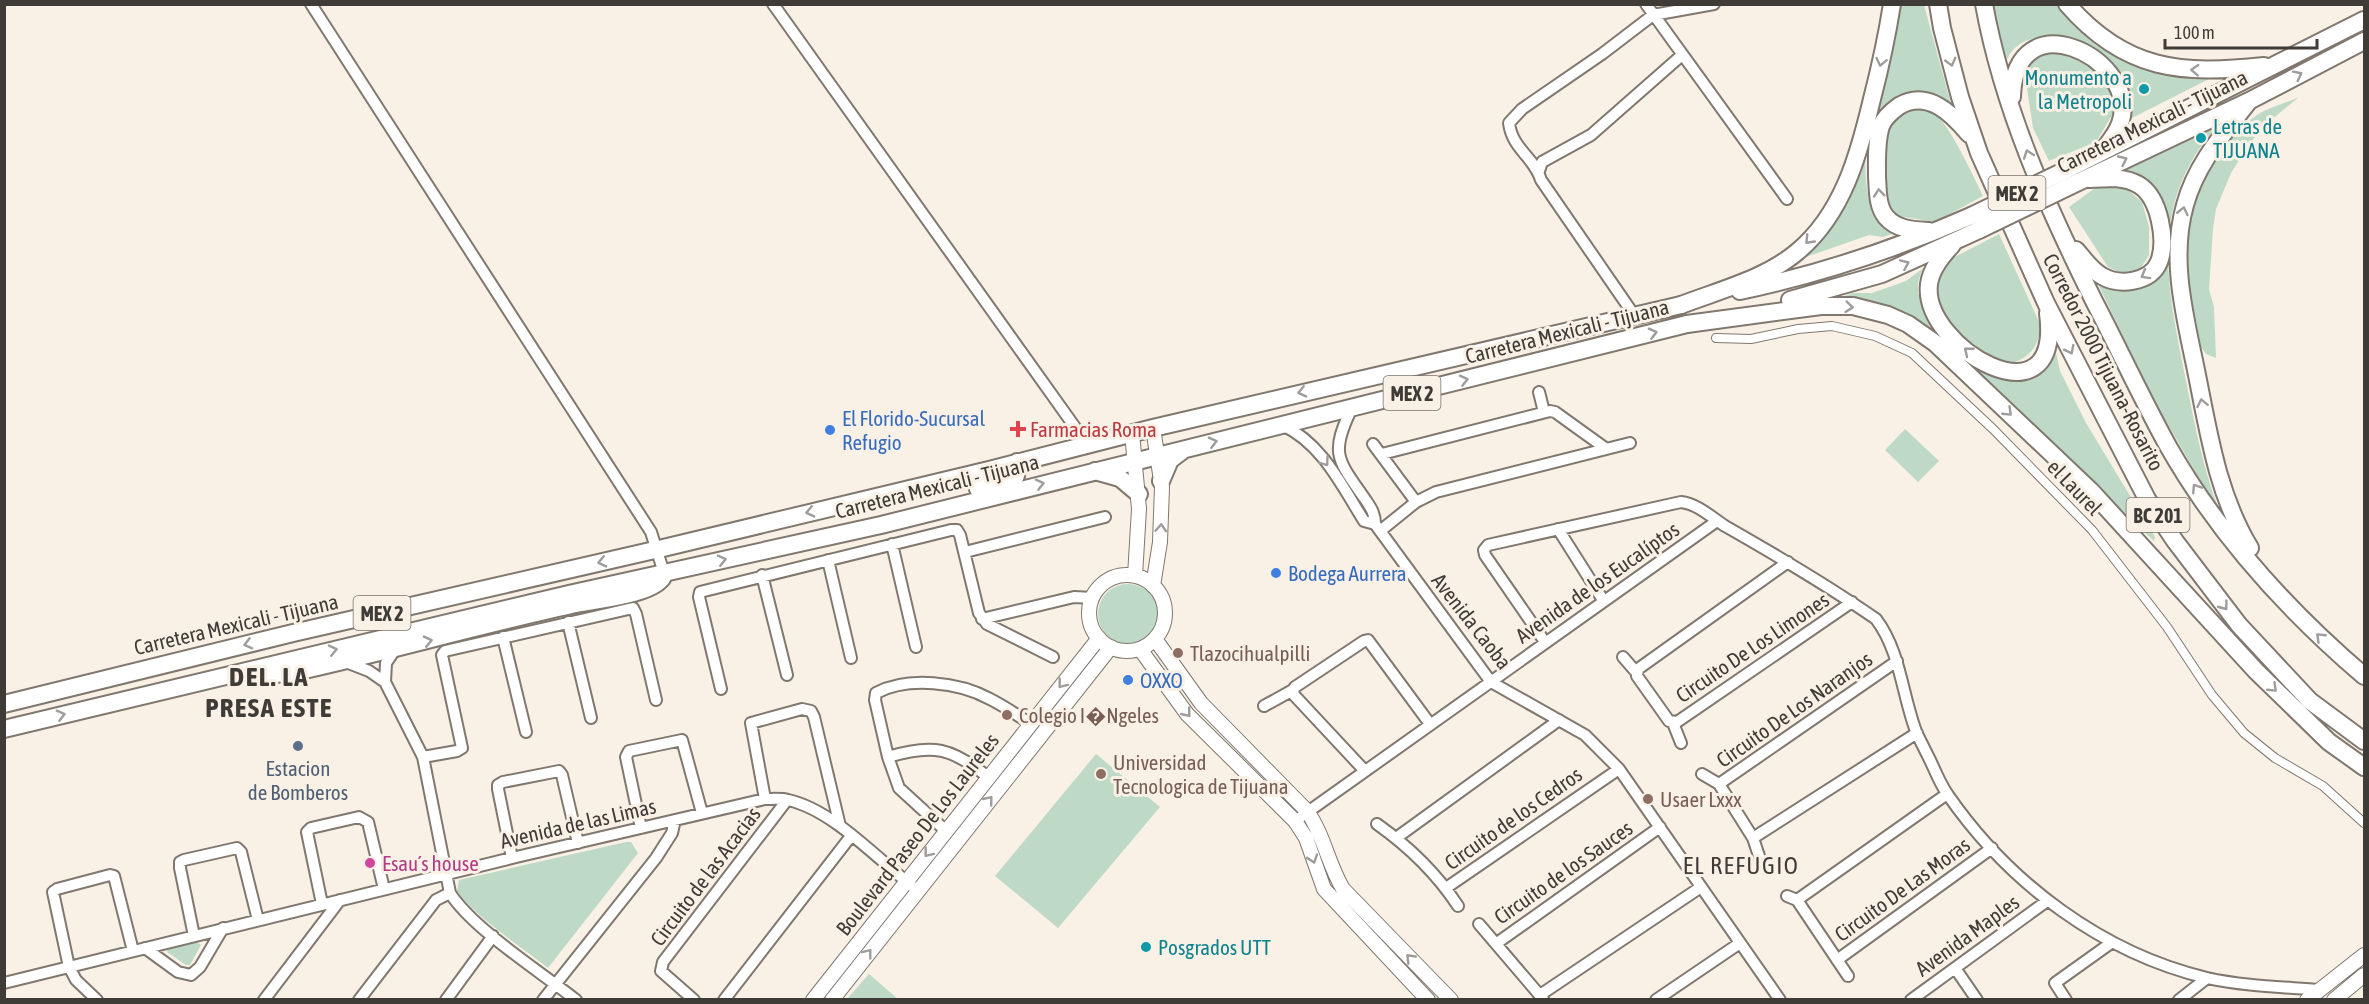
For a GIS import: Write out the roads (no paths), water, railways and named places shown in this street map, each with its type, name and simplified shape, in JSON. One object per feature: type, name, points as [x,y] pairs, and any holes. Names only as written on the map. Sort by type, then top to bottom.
[{"type":"main road","points":[[1681,305],[1762,274],[1797,252],[1824,224],[1845,189],[1863,134],[1892,4]]},
{"type":"main road","name":"Corredor 2000 Tijuana-Rosarito","points":[[1938,4],[1960,97],[1975,141],[2046,303],[2147,499],[2175,541],[2239,625],[2310,701],[2364,741]]},
{"type":"main road","name":"Corredor 2000 Tijuana-Rosarito","points":[[1984,4],[1998,65],[2012,110],[2058,228],[2169,447],[2228,534],[2277,592],[2320,638],[2364,676]]},
{"type":"main road","points":[[2067,4],[2090,28],[2105,39],[2143,59],[2164,66],[2203,71],[2274,65]]},
{"type":"main road","name":"Carretera Mexicali - Tijuana","points":[[2072,179],[2103,150],[2364,20]]},
{"type":"main road","points":[[2012,110],[2015,66],[2026,42],[2040,33],[2060,33],[2071,37],[2106,63],[2122,95],[2123,116],[2103,150]]},
{"type":"main road","name":"Carretera Mexicali - Tijuana","points":[[4,704],[293,633],[659,549],[1153,428],[1819,272],[1873,255],[1936,231],[1975,223],[2249,101],[2364,41]]},
{"type":"main road","points":[[2249,101],[2203,162],[2189,191],[2180,225],[2178,270],[2218,478],[2224,496],[2248,545],[2277,592]]},
{"type":"main road","points":[[1936,231],[1902,228],[1885,216],[1878,196],[1877,173],[1881,127],[1891,112],[1905,103],[1931,102],[1949,112],[1975,141]]},
{"type":"main road","points":[[2058,228],[2096,272],[2115,281],[2138,280],[2155,269],[2160,260],[2162,241],[2160,225],[2156,206],[2148,191],[2133,182],[2122,179],[2072,179]]},
{"type":"main road","name":"Carretera Mexicali - Tijuana","points":[[4,729],[248,670],[929,513],[1094,470],[1687,324],[1827,292],[1882,274],[1953,243],[1975,223]]},
{"type":"main road","points":[[1953,243],[1936,265],[1932,276],[1929,285],[1931,306],[1943,328],[1988,365],[2011,372],[2022,371],[2039,363],[2044,357],[2050,339],[2046,303]]},
{"type":"main road","points":[[1687,324],[1836,305],[1869,310],[1908,324],[1955,360],[2091,491],[2256,670],[2329,742],[2364,767]]},
{"type":"main road","points":[[1161,482],[1170,460],[1186,448]]},
{"type":"main road","points":[[929,513],[932,506],[941,499],[1012,479],[1018,470],[1017,462]]},
{"type":"main road","points":[[1094,470],[1120,478],[1138,494]]},
{"type":"main road","points":[[2148,552],[2207,583]]},
{"type":"main road","points":[[248,670],[286,674],[343,662],[640,591],[658,583],[664,578],[664,573]]},
{"type":"main road","points":[[2239,625],[2256,670]]},
{"type":"street","points":[[311,4],[651,532],[659,549],[664,573]]},
{"type":"street","points":[[773,4],[1087,444]]},
{"type":"street","points":[[1646,4],[1787,199]]},
{"type":"street","points":[[1634,315],[1541,180],[1539,171],[1522,153],[1510,135],[1509,123],[1522,109],[1602,54],[1653,15],[1714,4]]},
{"type":"street","points":[[1539,171],[1542,162],[1591,135],[1683,55]]},
{"type":"street","name":"el Laurel","points":[[1716,338],[1751,339],[1798,329],[1832,326],[1875,336],[1912,353],[1993,429],[2092,530],[2167,627],[2212,695],[2244,733],[2275,758],[2323,786],[2364,823]]},
{"type":"street","points":[[1539,392],[1544,412]]},
{"type":"street","points":[[1352,408],[1342,427],[1337,450],[1339,461],[1375,513],[1377,528]]},
{"type":"street","points":[[1382,454],[1544,412],[1555,412],[1605,448]]},
{"type":"street","points":[[1282,425],[1307,439],[1326,463],[1364,521],[1377,528]]},
{"type":"street","points":[[1153,428],[1161,482],[1160,542],[1154,586]]},
{"type":"street","points":[[1132,433],[1138,494],[1135,576]]},
{"type":"street","points":[[1377,528],[1416,502],[1436,492],[1630,442]]},
{"type":"street","points":[[1373,444],[1416,502]]},
{"type":"street","points":[[1545,642],[1485,555],[1484,550],[1488,546],[1681,502],[1691,503],[1876,618],[1885,631],[1897,661],[1917,733],[1947,794],[1992,848],[2047,901],[2111,942],[2207,978],[2320,990]]},
{"type":"street","points":[[965,552],[1105,517]]},
{"type":"street","name":"Avenida de los Eucalíptos","points":[[1295,820],[1717,521]]},
{"type":"street","name":"Avenida Caoba","points":[[1377,528],[1491,682],[1585,735],[1619,769],[1780,999]]},
{"type":"street","points":[[1558,529],[1603,600]]},
{"type":"street","points":[[721,688],[699,597],[700,592],[762,575],[957,530],[982,619],[1053,657]]},
{"type":"street","points":[[892,544],[916,647]]},
{"type":"street","points":[[828,560],[851,658]]},
{"type":"street","points":[[1636,672],[1788,562]]},
{"type":"street","points":[[762,575],[787,675]]},
{"type":"street","points":[[1135,576],[1154,586],[1165,606],[1162,629],[1155,639],[1140,649],[1126,651],[1111,648],[1099,638],[1090,619],[1093,598],[1098,589],[1114,578],[1135,576]]},
{"type":"street","points":[[982,619],[1074,597],[1093,598]]},
{"type":"street","name":"Circuito De Los Limones","points":[[1623,657],[1636,672],[1669,721],[1673,723],[1852,602]]},
{"type":"street","points":[[423,757],[458,751],[462,748],[442,655],[446,651],[503,637],[633,608],[656,700]]},
{"type":"street","points":[[568,622],[591,718]]},
{"type":"street","points":[[503,637],[526,732]]},
{"type":"street","name":"Boulevard Paseo De Los Laureles","points":[[832,999],[912,886],[946,831],[1099,638]]},
{"type":"street","points":[[1155,639],[1201,703],[1307,811],[1317,825],[1336,877],[1343,889],[1451,999]]},
{"type":"street","points":[[1264,706],[1293,690],[1364,640],[1368,640],[1430,724]]},
{"type":"street","points":[[396,648],[386,663],[386,682],[423,757],[450,893],[458,905],[493,936],[576,999]]},
{"type":"street","name":"Boulevard Paseo De Los Laureles","points":[[813,999],[912,886],[1111,648]]},
{"type":"street","points":[[1140,649],[1187,714],[1295,820],[1306,838],[1324,889],[1428,999]]},
{"type":"street","name":"Circuito De Los Naranjos","points":[[1760,859],[1753,838],[1719,784],[1897,661]]},
{"type":"street","points":[[343,662],[359,666],[386,682]]},
{"type":"street","points":[[946,831],[899,788],[888,757],[875,700],[876,693],[883,689],[910,684],[951,685],[989,698],[1031,724]]},
{"type":"street","points":[[1293,690],[1294,695],[1364,770]]},
{"type":"street","points":[[765,799],[751,723],[802,710],[811,711],[840,826]]},
{"type":"street","points":[[1396,838],[1559,720]]},
{"type":"street","points":[[1673,723],[1681,743]]},
{"type":"street","points":[[1753,838],[1917,733]]},
{"type":"street","points":[[640,828],[626,757],[628,751],[682,740],[702,813]]},
{"type":"street","points":[[888,757],[928,749],[950,752],[968,761],[988,777]]},
{"type":"street","name":"Circuito de los Cedros","points":[[1377,824],[1396,838],[1446,888],[1619,769]]},
{"type":"street","points":[[512,858],[498,789],[498,784],[502,782],[559,771],[562,775],[578,843]]},
{"type":"street","points":[[1702,774],[1719,784]]},
{"type":"street","name":"Circuito De Las Moras","points":[[1947,794],[1792,898],[1838,960],[1992,848]]},
{"type":"street","name":"Avenida de las Limas","points":[[4,982],[765,799],[788,800],[820,813],[840,826],[912,886]]},
{"type":"street","name":"Circuito de las Acacias","points":[[694,999],[661,971],[663,962],[788,800]]},
{"type":"street","points":[[322,904],[307,832],[311,828],[359,817],[368,822],[384,889]]},
{"type":"street","points":[[543,999],[656,858],[672,833],[675,820]]},
{"type":"street","name":"Circuito de los Sauces","points":[[1660,827],[1497,943],[1542,998],[1701,887]]},
{"type":"street","points":[[724,999],[851,836]]},
{"type":"street","points":[[194,936],[180,867],[180,862],[184,860],[237,848],[241,852],[258,920]]},
{"type":"street","points":[[90,997],[69,967],[52,892],[110,875],[114,876],[133,951]]},
{"type":"street","points":[[1446,888],[1458,906]]},
{"type":"street","points":[[359,999],[436,900],[450,893]]},
{"type":"street","points":[[264,999],[340,900]]},
{"type":"street","name":"Avenida Maples","points":[[1911,999],[2047,901]]},
{"type":"street","points":[[1479,924],[1497,943]]},
{"type":"street","points":[[145,948],[178,972],[191,975],[200,967],[223,928]]},
{"type":"street","points":[[446,999],[493,936]]},
{"type":"street","points":[[2066,999],[2055,983],[2111,942]]},
{"type":"street","points":[[1656,999],[1740,944]]},
{"type":"street","points":[[1838,960],[1848,976]]},
{"type":"street","points":[[2307,999],[2362,961]]},
{"type":"street","points":[[1955,968],[1977,999]]},
{"type":"street","points":[[2334,999],[2364,975]]},
{"type":"street","points":[[2178,999],[2207,978]]},
{"type":"place","name":"Monumento a la Metropoli","points":[[2144,89]]},
{"type":"place","name":"Letras de TIJUANA","points":[[2201,138]]},
{"type":"place","name":"Farmacias Roma","points":[[1018,429]]},
{"type":"place","name":"El Florido-Sucursal Refugio","points":[[830,430]]},
{"type":"place","name":"Bodega Aurrera","points":[[1276,573]]},
{"type":"place","name":"Tlazocihualpilli","points":[[1178,653]]},
{"type":"place","name":"OXXO","points":[[1128,680]]},
{"type":"place","name":"Colegio I�Ngeles","points":[[1007,715]]},
{"type":"place","name":"Estacion de Bomberos","points":[[298,746]]},
{"type":"place","name":"Universidad Tecnologica de Tijuana","points":[[1101,774]]},
{"type":"place","name":"Usaer Lxxx","points":[[1648,799]]},
{"type":"place","name":"Esau´s house","points":[[370,863]]},
{"type":"place","name":"Posgrados UTT","points":[[1146,947]]},
{"type":"district","name":"DEL. LA PRESA ESTE","points":[[269,692]]},
{"type":"district","name":"EL REFUGIO","points":[[1741,865]]}]
